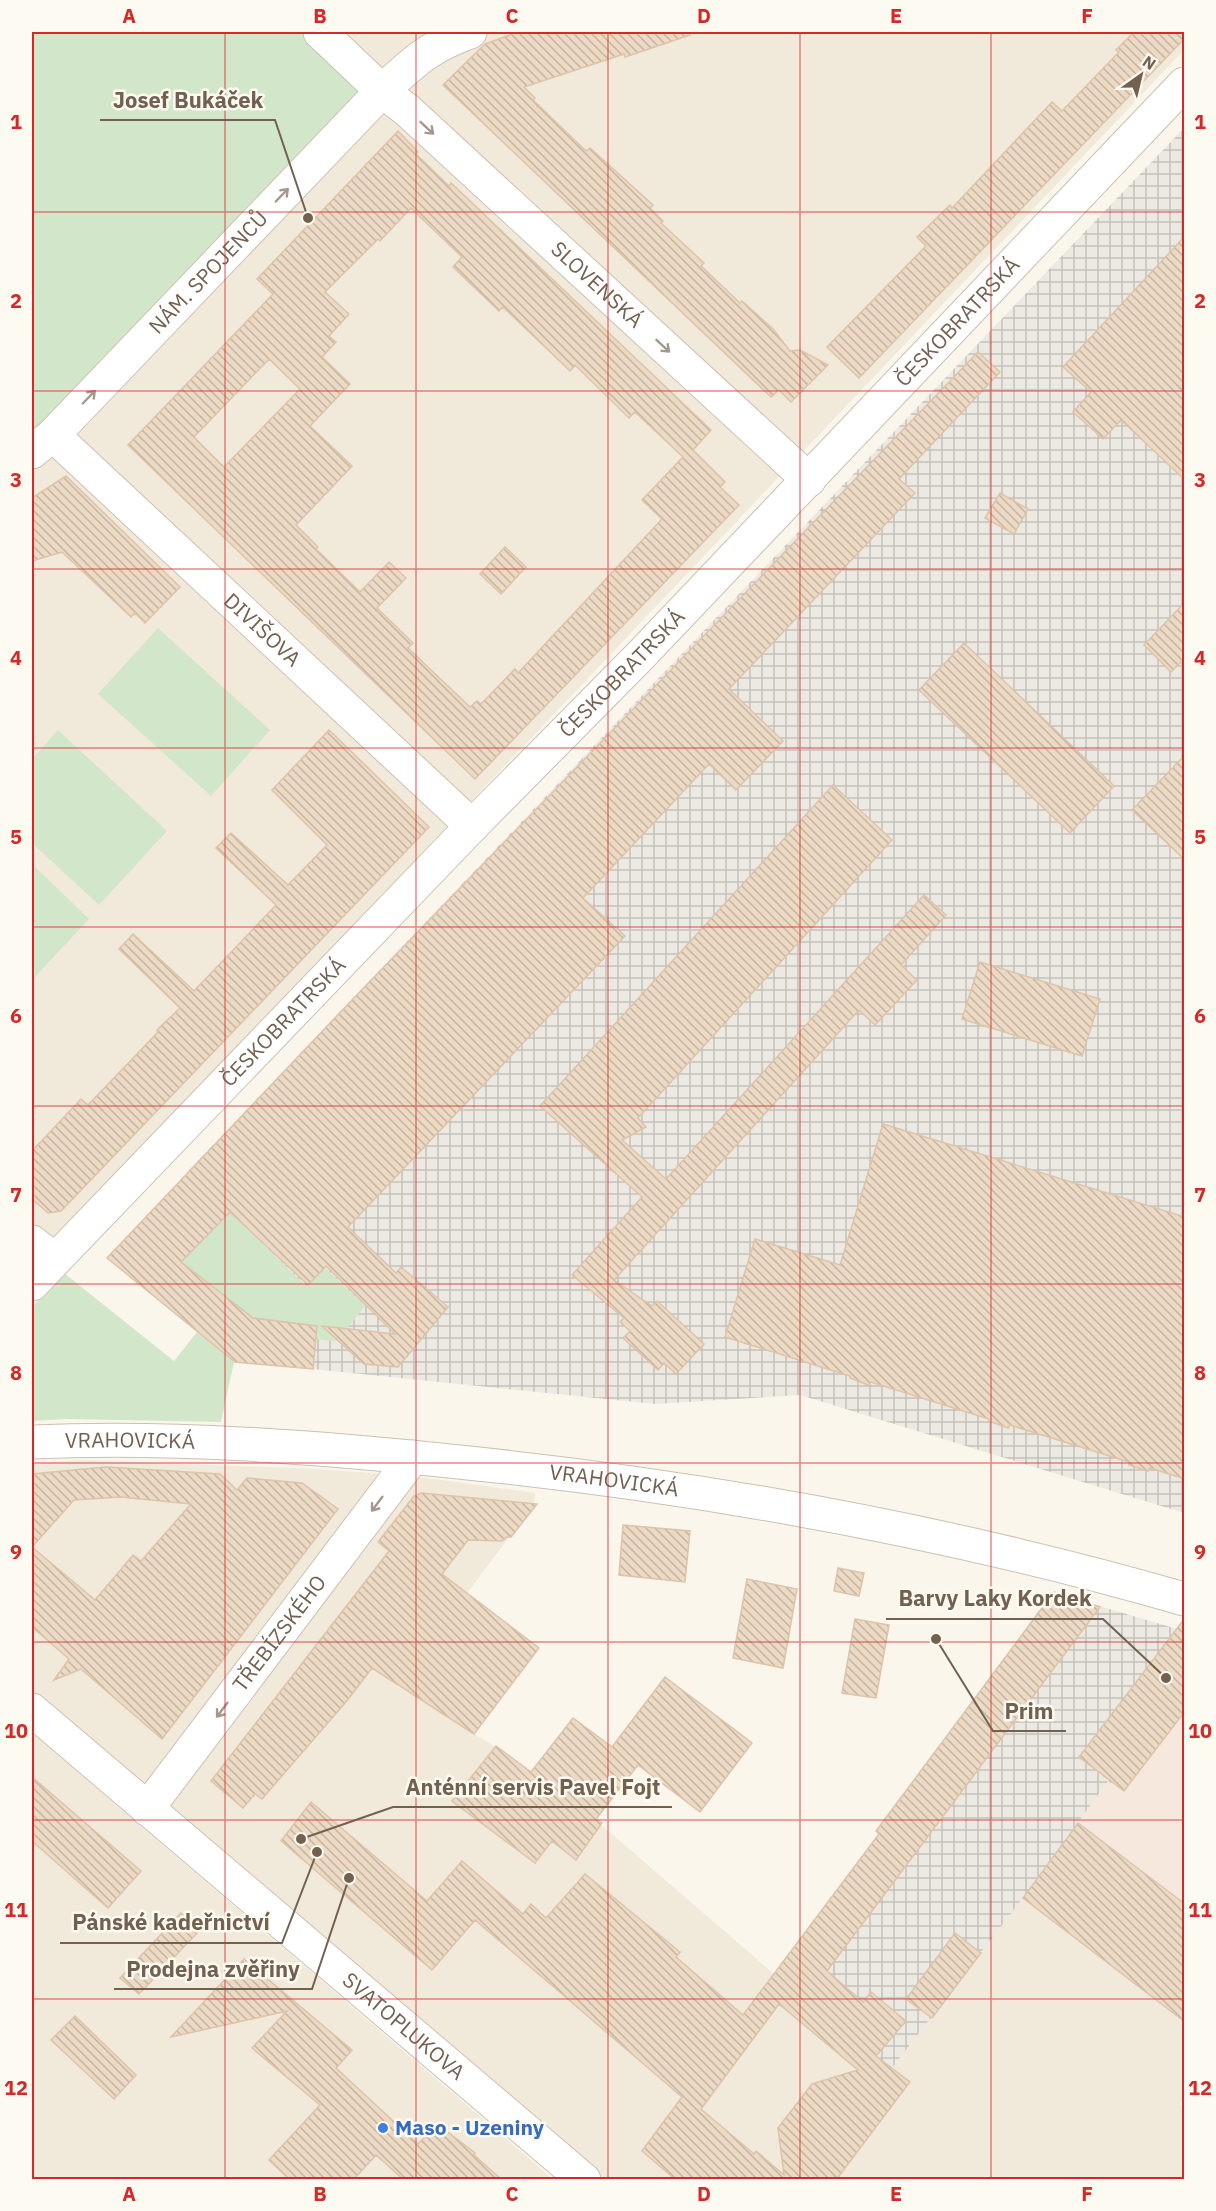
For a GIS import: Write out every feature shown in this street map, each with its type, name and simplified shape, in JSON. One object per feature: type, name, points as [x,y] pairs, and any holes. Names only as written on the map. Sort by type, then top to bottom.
[{"type":"street","points":[[320,32],[382,91]]},
{"type":"street","name":"NÁM. SPOJENCŮ","points":[[42,443],[382,91],[422,54],[446,40],[470,32]]},
{"type":"street","name":"ČESKOBRATRSKÁ","points":[[32,1284],[43,1251],[472,826],[641,655],[1185,84]]},
{"type":"street","name":"SLOVENSKÁ","points":[[382,91],[407,110],[809,480]]},
{"type":"street","name":"DIVIŠOVA","points":[[42,443],[472,826]]},
{"type":"street","name":"VRAHOVICKÁ","points":[[32,1442],[125,1441],[278,1446],[412,1457],[640,1484],[845,1518],[1046,1562],[1185,1599]]},
{"type":"street","name":"TŘEBÍZSKÉHO","points":[[147,1809],[412,1457]]},
{"type":"street","name":"SVATOPLUKOVA","points":[[32,1710],[584,2180]]},
{"type":"shaded area","points":[[32,32],[1184,32],[1184,50],[32,1264]]},
{"type":"shaded area","points":[[1184,128],[1184,1513],[800,1395],[655,1404],[312,1369],[314,1340],[365,1306],[324,1267],[306,1287],[188,1171]]},
{"type":"shaded area","points":[[80,1460],[319,1469],[419,1477],[535,1493],[534,1504],[397,1686],[494,1746],[599,1823],[774,1974],[762,1990],[878,2086],[1023,1898],[1184,2023],[1184,2098],[1180,2104],[1184,2108],[1184,2179],[600,2179],[32,1693],[32,1464]]},
{"type":"shaded area","points":[[1052,1592],[1184,1631],[1184,1708],[1122,1791],[1108,1781],[1023,1898],[878,2086],[762,1990],[879,1834]]},
{"type":"shaded area","points":[[1184,1708],[1184,2023],[1023,1898],[1108,1781],[1121,1791]]},
{"type":"shaded area","points":[[32,1733],[553,2179],[32,2179]]},
{"type":"green space","points":[[32,32],[312,32],[372,89],[32,439]]},
{"type":"green space","points":[[158,628],[270,730],[211,796],[98,694]]},
{"type":"green space","points":[[58,730],[167,831],[99,905],[32,843],[32,759]]},
{"type":"green space","points":[[32,864],[89,919],[32,980]]},
{"type":"green space","points":[[229,1211],[306,1286],[324,1267],[365,1306],[337,1341],[292,1334],[250,1317],[172,1269]]},
{"type":"green space","points":[[64,1273],[174,1361],[197,1332],[234,1362],[221,1422],[67,1419],[32,1421],[32,1307]]},
{"type":"building","points":[[518,32],[689,32],[690,35],[625,57],[624,54],[524,87],[535,98],[533,100],[586,151],[590,148],[653,205],[650,208],[663,221],[661,223],[704,263],[701,266],[740,303],[742,301],[773,329],[790,351],[800,350],[828,365],[791,402],[779,390],[771,397],[443,85],[485,44]]},
{"type":"building","points":[[1134,32],[1185,32],[1185,38],[859,378],[827,347],[926,246],[917,237],[950,205],[952,208],[1052,102],[1062,111],[1119,52],[1116,50]]},
{"type":"building","points":[[398,131],[418,152],[416,154],[449,186],[451,183],[711,430],[693,450],[725,482],[720,487],[739,505],[475,779],[128,445],[273,294],[257,279]],"holes":[[[411,208],[462,257],[453,267],[499,311],[503,307],[570,371],[575,365],[629,418],[635,412],[683,457],[642,500],[662,519],[518,673],[515,669],[481,704],[477,701],[470,707],[408,648],[413,643],[377,608],[406,578],[389,562],[360,592],[316,549],[318,547],[296,525],[352,466],[310,426],[350,384],[322,357],[336,342],[329,336],[349,314],[325,292],[378,239],[380,241]],[[269,359],[300,389],[224,467],[194,437]]]},
{"type":"building","points":[[1185,236],[1185,480],[1121,420],[1103,439],[1073,412],[1091,392],[1063,367]]},
{"type":"building","points":[[978,352],[1000,372],[899,479],[915,493],[729,689],[783,741],[736,790],[709,764],[583,898],[625,936],[348,1227],[396,1273],[401,1267],[448,1307],[398,1367],[364,1364],[322,1326],[395,1334],[326,1266],[308,1285],[230,1212],[181,1262],[253,1318],[317,1326],[313,1369],[235,1362],[107,1258],[352,1000]]},
{"type":"building","points":[[66,476],[180,587],[145,623],[135,613],[131,617],[62,552],[32,561],[32,498]]},
{"type":"building","points":[[1000,493],[1028,509],[1014,534],[985,518]]},
{"type":"building","points":[[505,547],[526,567],[501,594],[480,574]]},
{"type":"building","points":[[1185,602],[1185,658],[1171,672],[1144,645]]},
{"type":"building","points":[[964,643],[1114,786],[1070,833],[919,690]]},
{"type":"building","points":[[329,730],[429,827],[61,1211],[48,1213],[32,1199],[32,1151],[81,1099],[88,1105],[180,1008],[119,949],[133,934],[194,991],[276,905],[216,848],[231,833],[288,885],[327,845],[272,790]]},
{"type":"building","points":[[1185,755],[1185,860],[1132,810]]},
{"type":"building","points":[[833,785],[892,840],[638,1118],[646,1127],[622,1140],[666,1179],[924,895],[946,915],[901,965],[917,980],[875,1025],[859,1010],[614,1280],[652,1306],[657,1301],[704,1344],[676,1374],[664,1363],[658,1370],[623,1338],[630,1331],[620,1322],[624,1318],[572,1275],[642,1197],[540,1106]]},
{"type":"building","points":[[980,962],[1100,999],[1082,1056],[962,1019]]},
{"type":"building","points":[[883,1124],[1185,1217],[1185,1479],[1150,1468],[1148,1471],[1129,1465],[1129,1462],[1010,1425],[1008,1428],[989,1421],[989,1419],[871,1382],[868,1385],[850,1376],[725,1337],[755,1239],[840,1265]]},
{"type":"building","points":[[106,1467],[220,1474],[237,1490],[247,1478],[302,1483],[338,1509],[162,1739],[81,1669],[54,1680],[69,1659],[32,1627],[32,1547],[32,1474]],"holes":[[[121,1497],[191,1504],[141,1561],[133,1555],[95,1600],[32,1547],[74,1500]]]},
{"type":"building","points":[[421,1493],[537,1504],[511,1537],[502,1541],[468,1540],[442,1574],[539,1648],[474,1734],[372,1668],[346,1702],[262,1799],[255,1794],[243,1808],[211,1781],[389,1551],[378,1542],[414,1496]]},
{"type":"building","points":[[623,1525],[690,1531],[685,1582],[619,1575]]},
{"type":"building","points":[[838,1568],[864,1573],[859,1596],[834,1591]]},
{"type":"building","points":[[747,1579],[797,1589],[783,1668],[733,1658]]},
{"type":"building","points":[[1054,1592],[1100,1607],[827,1971],[863,2002],[871,1992],[906,2021],[876,2056],[910,2082],[836,2180],[676,2180],[642,2151],[682,2097],[555,1988],[475,1920],[432,1970],[281,1841],[311,1802],[427,1901],[462,1861],[523,1914],[531,1904],[546,1918],[585,1874],[680,1952],[676,1957],[743,2015],[879,1834],[876,1831]],"holes":[[[779,2004],[858,2070],[812,2084],[778,2128],[784,2175],[756,2151],[754,2154],[701,2109]]]},
{"type":"building","points":[[1185,1618],[1185,1711],[1124,1791],[1079,1757]]},
{"type":"building","points":[[855,1619],[889,1625],[876,1698],[842,1693]]},
{"type":"building","points":[[665,1677],[752,1743],[700,1812],[638,1765],[596,1819],[602,1823],[576,1860],[552,1841],[535,1863],[452,1801],[496,1746],[531,1772],[573,1718],[612,1747]]},
{"type":"building","points":[[32,1777],[141,1871],[108,1908],[32,1841]]},
{"type":"building","points":[[1078,1823],[1185,1904],[1185,2022],[1023,1898]]},
{"type":"building","points":[[181,1913],[199,1931],[139,1994],[120,1978]]},
{"type":"building","points":[[955,1933],[981,1953],[932,2018],[906,1999]]},
{"type":"building","points":[[244,1959],[352,2050],[336,2068],[418,2144],[437,2124],[475,2153],[474,2155],[502,2180],[404,2180],[376,2155],[353,2180],[290,2180],[269,2160],[320,2105],[252,2048],[287,2011],[171,2037]]},
{"type":"building","points":[[75,2016],[136,2075],[114,2099],[51,2040]]},
{"type":"place","name":"Josef Bukáček","points":[[308,218]]},
{"type":"place","name":"Prim","points":[[936,1639]]},
{"type":"place","name":"Barvy Laky Kordek","points":[[1166,1678]]},
{"type":"place","name":"Anténní servis Pavel Fojt","points":[[301,1839]]},
{"type":"place","name":"Pánské kadeřnictví","points":[[317,1852]]},
{"type":"place","name":"Prodejna zvěřiny","points":[[349,1878]]},
{"type":"place","name":"Maso - Uzeniny","points":[[383,2128]]}]
